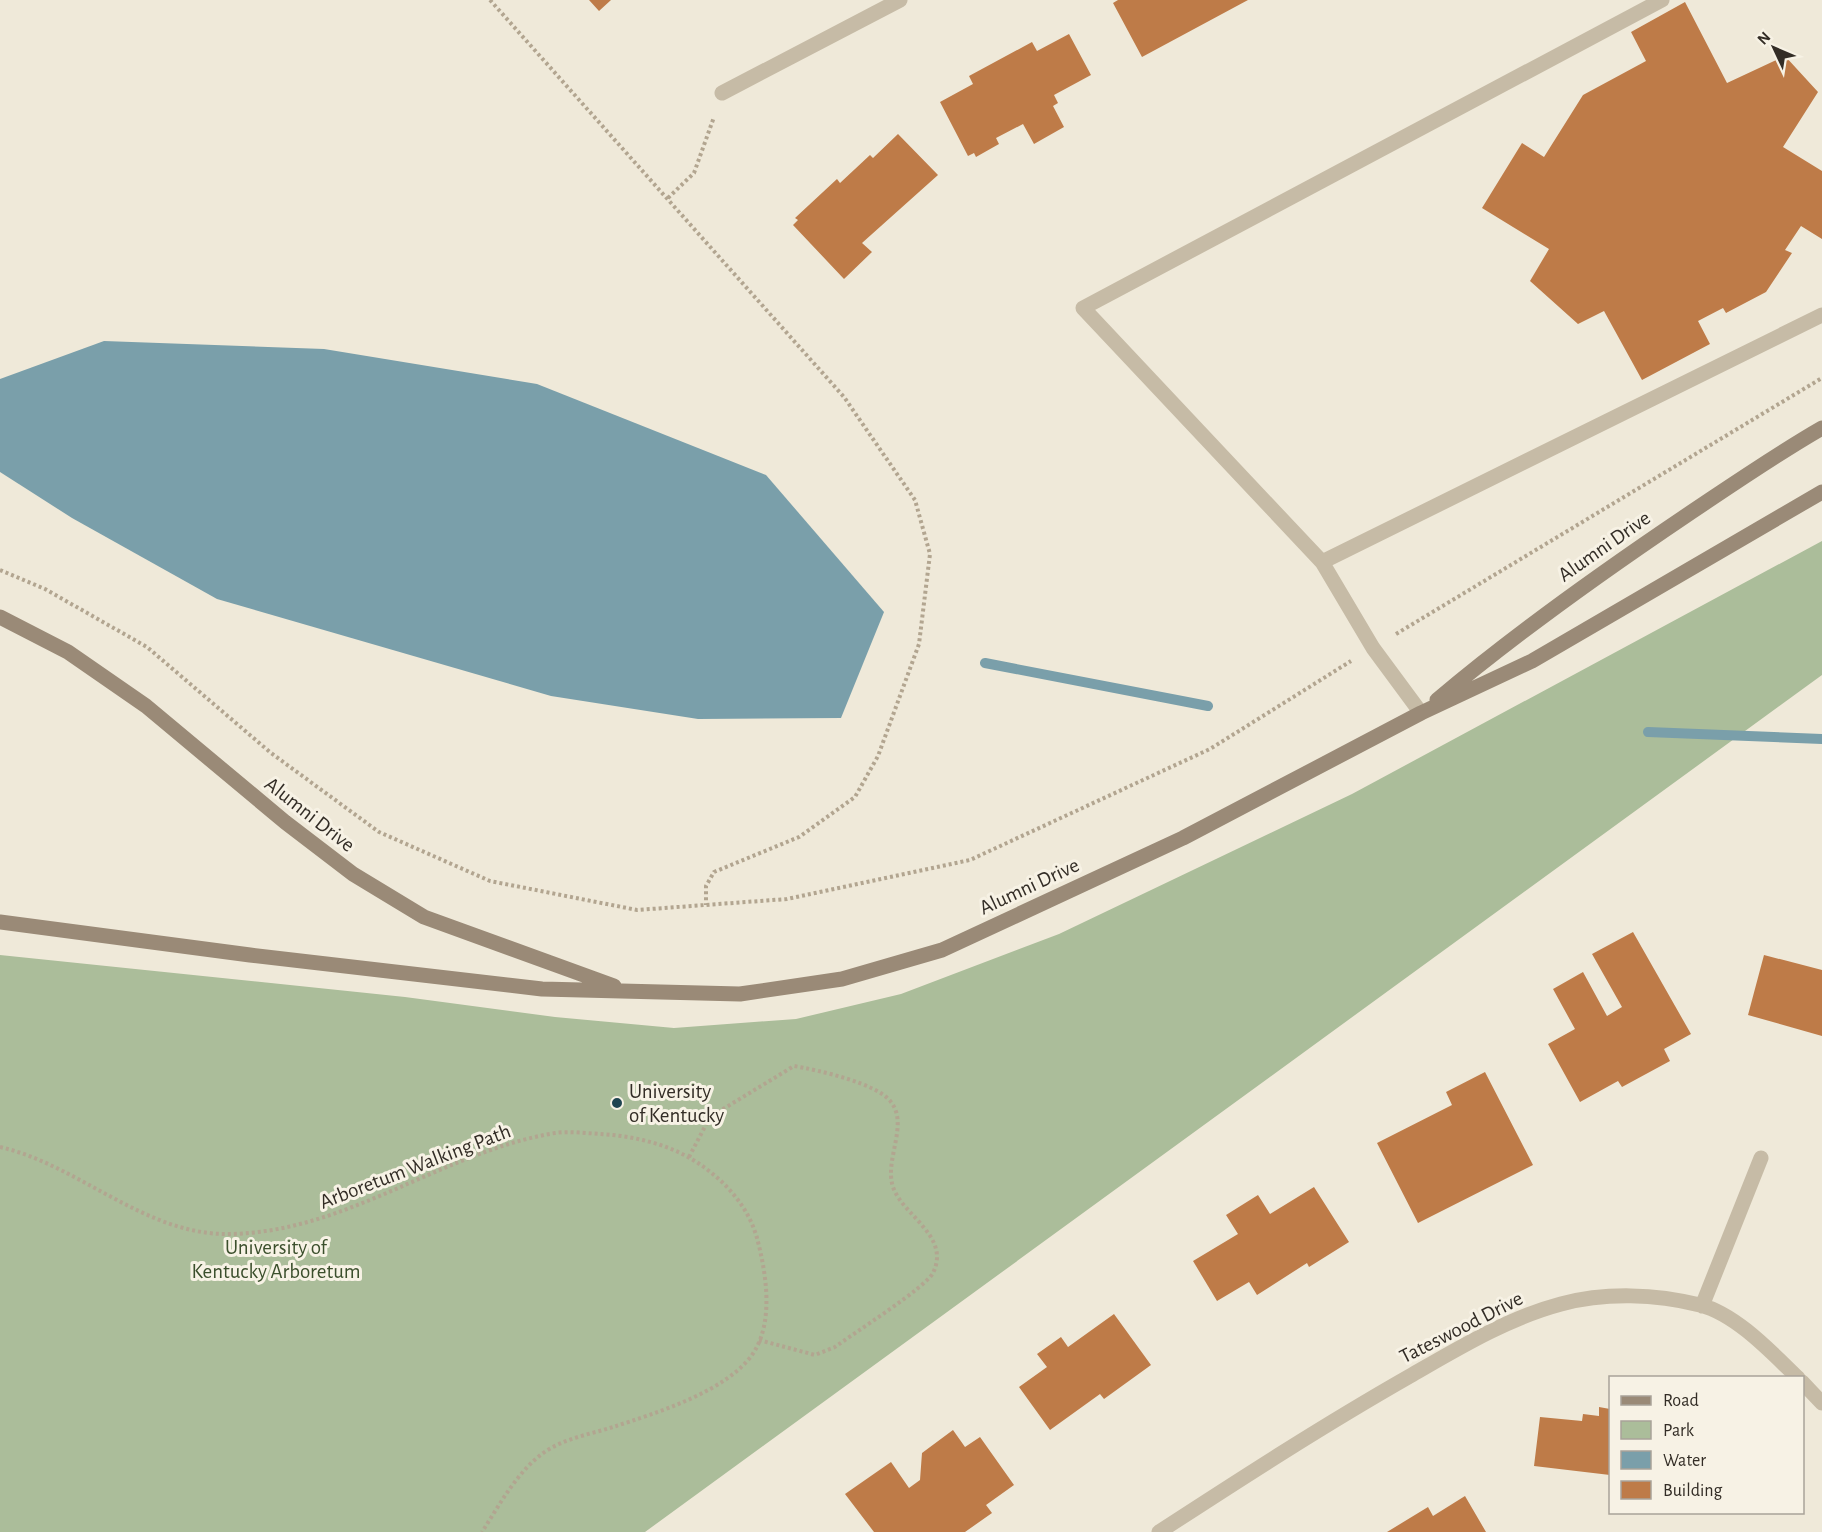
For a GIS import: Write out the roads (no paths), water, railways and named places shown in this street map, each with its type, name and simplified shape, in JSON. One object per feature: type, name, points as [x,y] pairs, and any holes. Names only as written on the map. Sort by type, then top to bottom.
[{"type":"main road","name":"Alumni Drive","points":[[1421,713],[1504,643],[1624,557],[1787,448],[1822,428]]},
{"type":"main road","name":"Alumni Drive","points":[[0,922],[250,955],[542,989],[625,990],[650,994],[740,994],[842,979],[942,950],[1183,838],[1421,713],[1532,661],[1822,492]]},
{"type":"main road","name":"Alumni Drive","points":[[0,617],[68,652],[136,700],[353,874],[424,917],[625,990]]},
{"type":"street","points":[[722,93],[900,0]]},
{"type":"street","points":[[1421,713],[1373,648],[1322,562],[1083,308],[1662,0]]},
{"type":"street","points":[[1322,562],[1822,315]]},
{"type":"street","points":[[1702,1305],[1761,1158]]},
{"type":"street","name":"Tateswood Drive","points":[[1159,1532],[1364,1402],[1454,1351],[1526,1316],[1561,1304],[1600,1296],[1636,1296],[1702,1305],[1758,1340],[1797,1376]]},
{"type":"street","points":[[1804,1383],[1822,1403]]},
{"type":"water","points":[[104,341],[324,349],[537,384],[766,475],[884,612],[841,718],[698,719],[551,696],[217,599],[72,518],[0,472],[0,379]]},
{"type":"waterway","points":[[985,663],[1208,706]]},
{"type":"waterway","points":[[1648,732],[1822,739]]},
{"type":"place","name":"University of Kentucky","points":[[617,1103]]},
{"type":"park label","name":"University of Kentucky Arboretum","points":[[276,1259]]}]
